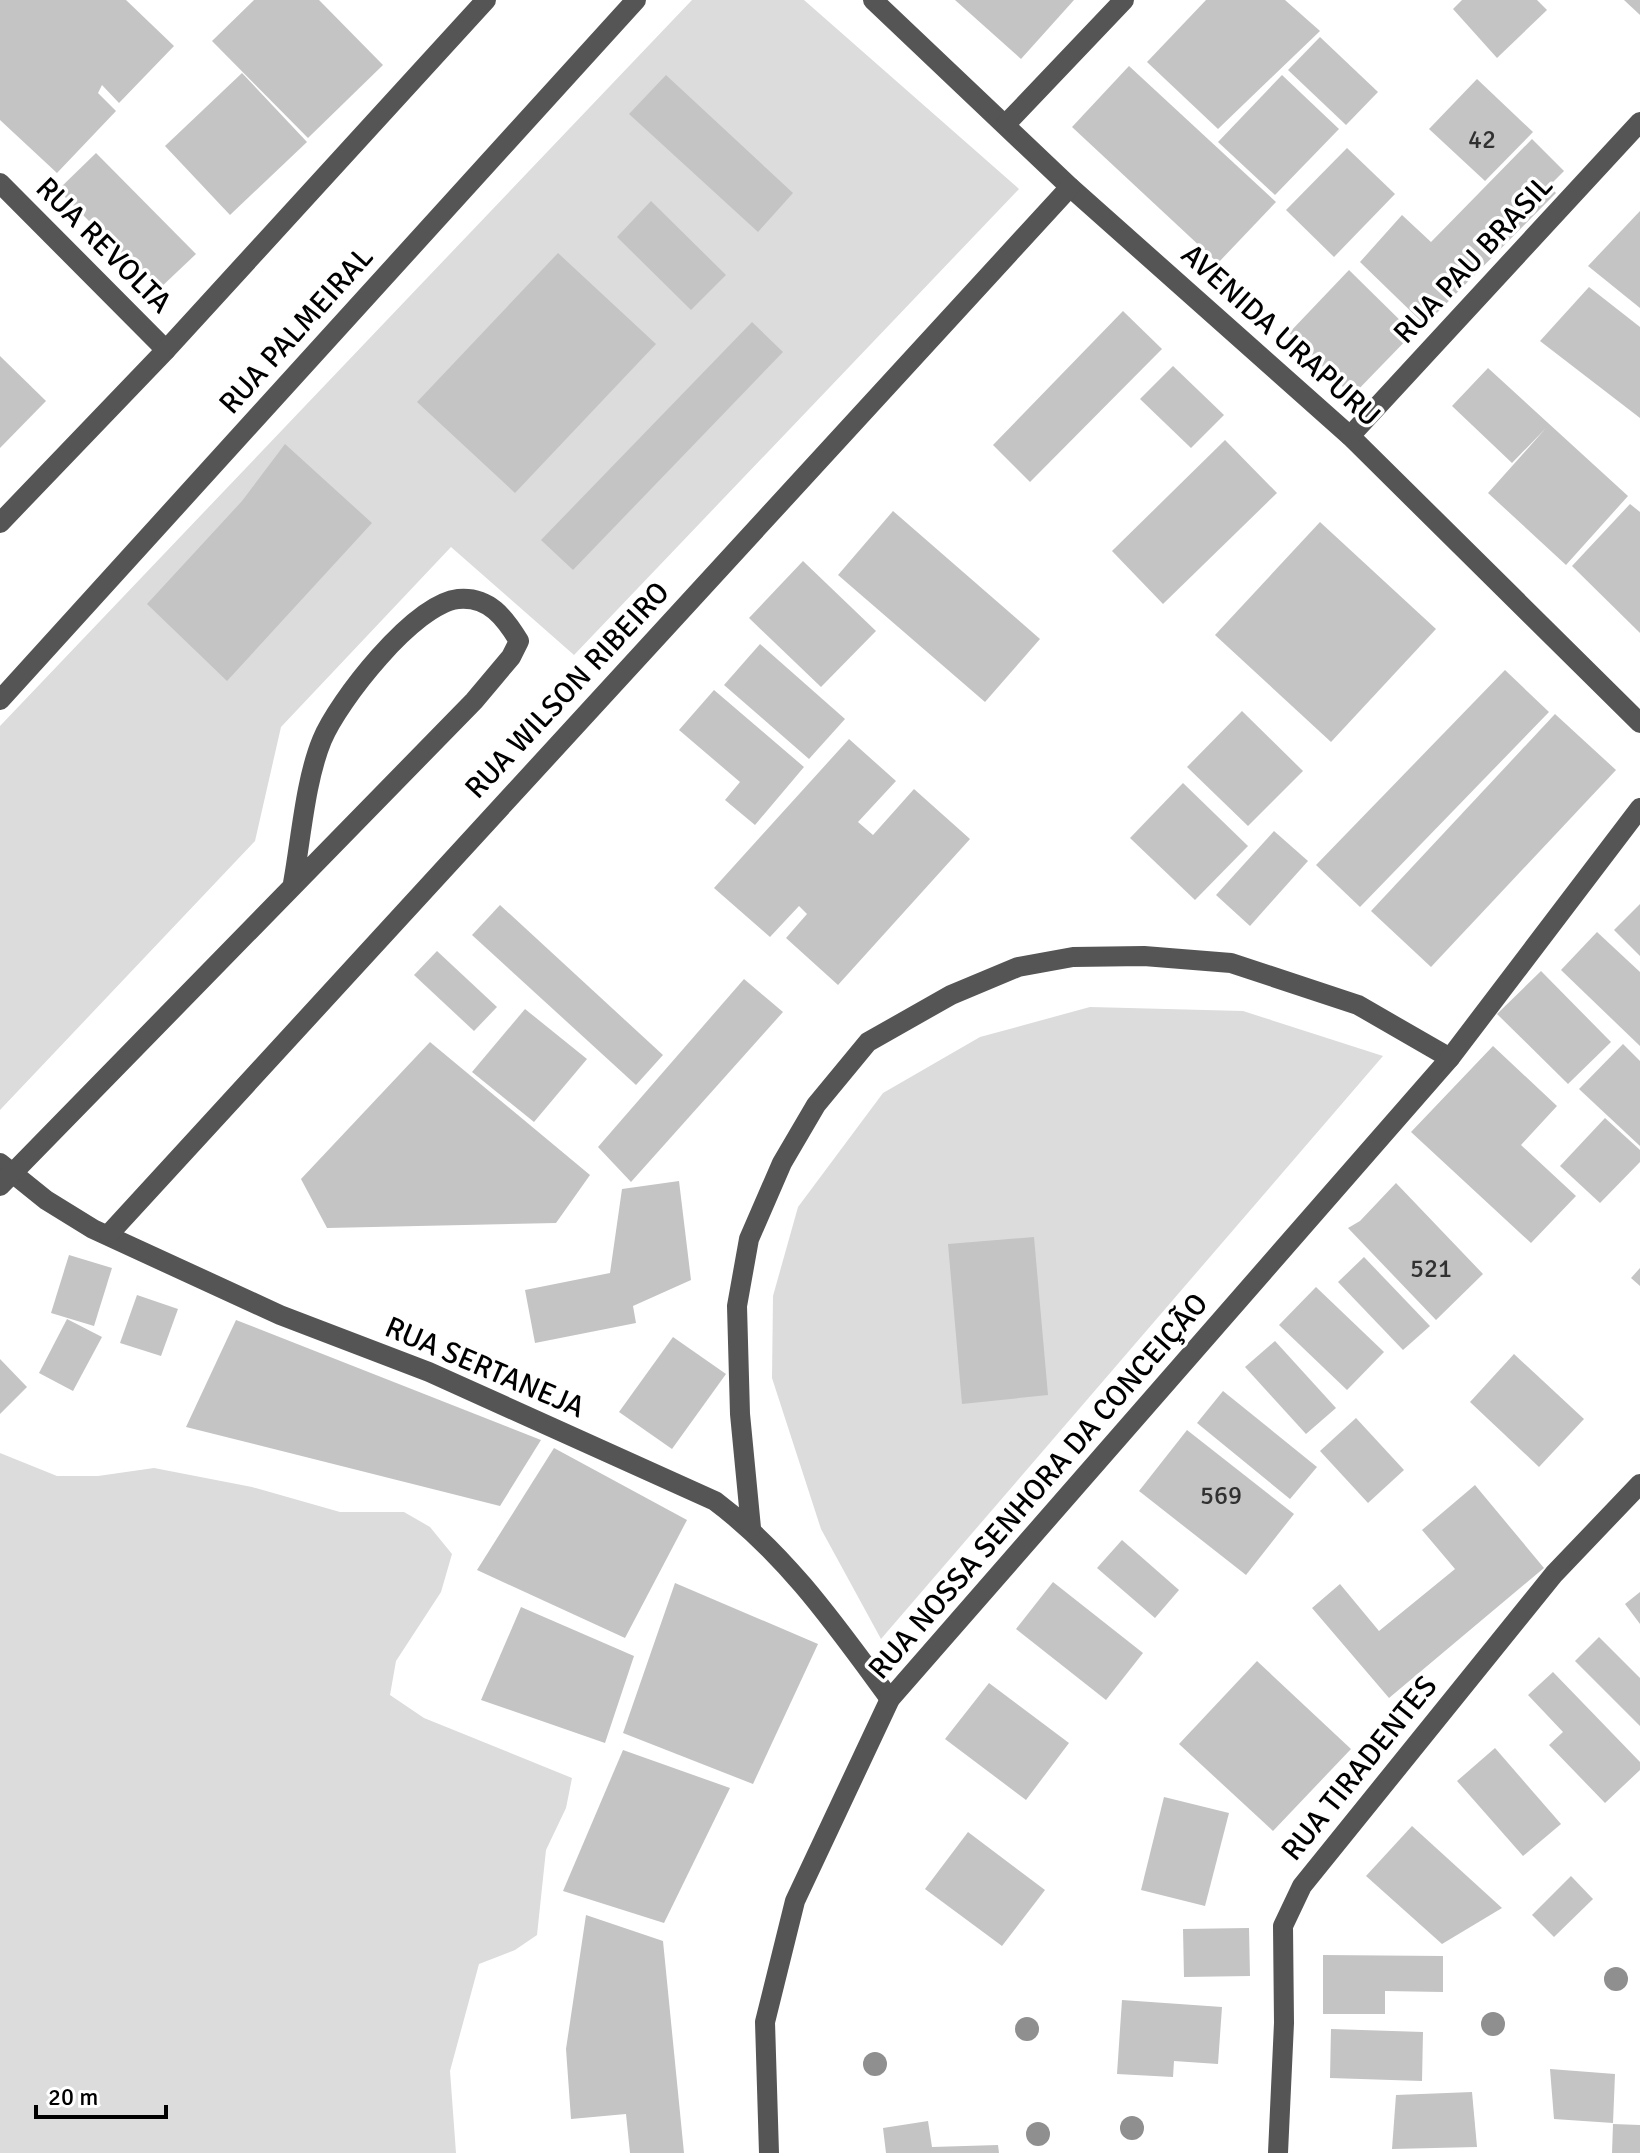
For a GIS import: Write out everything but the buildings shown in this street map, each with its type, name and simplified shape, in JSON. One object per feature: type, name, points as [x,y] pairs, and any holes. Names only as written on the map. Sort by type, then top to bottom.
[{"type":"street","points":[[0,523],[166,350],[486,0]]},
{"type":"street","name":"RUA PALMEIRAL","points":[[0,700],[636,0]]},
{"type":"street","name":"AVENIDA URAPURU","points":[[873,0],[1070,187],[1350,436],[1640,723]]},
{"type":"street","points":[[1006,124],[1124,0]]},
{"type":"street","name":"RUA PAU BRASIL","points":[[1350,436],[1640,122]]},
{"type":"street","name":"RUA REVOLTA","points":[[0,183],[166,350]]},
{"type":"street","name":"RUA WILSON RIBEIRO","points":[[109,1234],[1070,187]]},
{"type":"street","name":"RUA WILSON RIBEIRO","points":[[4,1174],[396,782],[511,657],[519,641],[506,618],[489,605],[457,599],[446,605],[401,637],[359,678],[321,743],[293,883]]},
{"type":"street","name":"RUA NOSSA SENHORA DA CONCEIÇÃO","points":[[769,2153],[765,2022],[795,1901],[890,1699],[1450,1058],[1640,808]]},
{"type":"street","points":[[751,1528],[740,1414],[737,1306],[749,1239],[782,1163],[816,1105],[868,1042],[951,995],[1018,967],[1073,957],[1144,956],[1231,963],[1358,1005],[1450,1058]]},
{"type":"street","name":"RUA SERTANEJA","points":[[4,1174],[93,1229],[267,1309],[429,1372],[715,1501],[751,1528],[809,1589],[890,1699]]},
{"type":"street","name":"RUA TIRADENTES","points":[[1278,2153],[1284,2023],[1283,1926],[1302,1886],[1554,1574],[1640,1484]]},
{"type":"shaded area","points":[[692,0],[804,0],[1019,189],[574,655],[451,547],[281,727],[255,841],[0,1110],[0,726]]},
{"type":"shaded area","points":[[1090,1007],[1243,1011],[1383,1056],[881,1639],[821,1529],[772,1378],[773,1296],[798,1207],[883,1093],[980,1037]]},
{"type":"shaded area","points":[[0,1453],[57,1476],[98,1476],[154,1468],[252,1487],[340,1512],[404,1512],[430,1527],[452,1554],[441,1592],[396,1661],[390,1695],[424,1718],[572,1778],[566,1808],[546,1850],[537,1935],[515,1950],[479,1964],[450,2071],[456,2153],[0,2153]]}]
